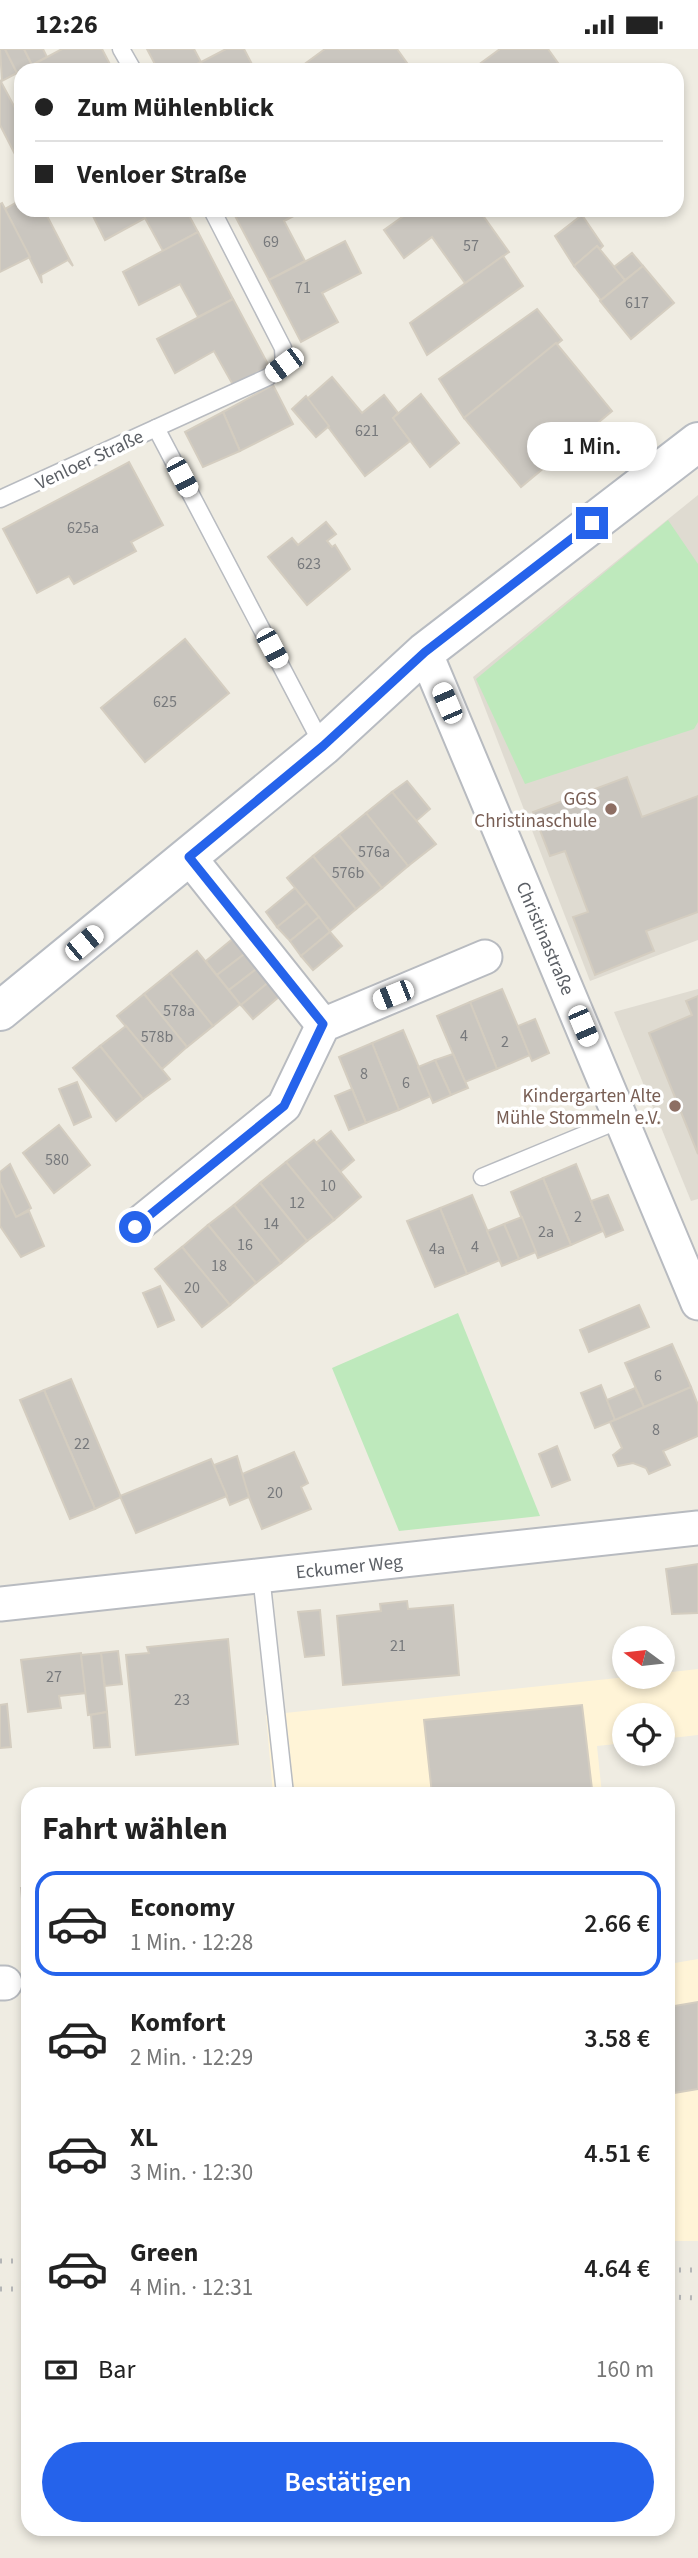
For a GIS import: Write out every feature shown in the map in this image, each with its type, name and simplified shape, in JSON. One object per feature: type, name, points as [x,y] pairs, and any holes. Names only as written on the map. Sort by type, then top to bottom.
[{"type":"street","points":[[0,1011],[323,746],[425,652],[698,442]]},
{"type":"street","name":"Christinastraße","points":[[425,652],[698,1303]]},
{"type":"street","points":[[189,857],[323,1024]]},
{"type":"street","points":[[135,1227],[284,1106],[323,1024],[485,957]]},
{"type":"street","name":"Eckumer Weg","points":[[0,1605],[698,1528]]},
{"type":"lane","points":[[156,428],[268,377],[284,365],[283,348],[216,217]]},
{"type":"lane","name":"Venloer Straße","points":[[0,499],[156,428],[323,746]]},
{"type":"lane","points":[[482,1177],[622,1119]]},
{"type":"lane","points":[[261,1575],[284,1787]]},
{"type":"shaded area","name":"GGS Christinaschule","points":[[698,495],[698,940],[590,981],[473,677]]},
{"type":"shaded area","name":"Kindergarten Alte Mühle Stommeln e.V.","points":[[698,989],[698,1199],[691,1201],[614,1012]]},
{"type":"shaded area","points":[[698,1669],[698,1735],[675,1738],[675,1703],[612,1703],[612,1744],[597,1746],[601,1787],[272,1787],[266,1715],[612,1679],[612,1689],[676,1689],[676,1672]]},
{"type":"shaded area","points":[[698,1959],[698,2241],[675,2241],[675,1963]]},
{"type":"green space","points":[[668,520],[698,564],[698,722],[694,729],[525,784],[476,679]]},
{"type":"green space","points":[[458,1313],[540,1516],[399,1531],[332,1368]]},
{"type":"building","points":[[0,49],[5,49],[14,67],[14,75],[2,81]]},
{"type":"building","points":[[5,49],[24,49],[31,63],[14,63],[14,67]]},
{"type":"building","points":[[24,49],[43,49],[47,57],[31,63]]},
{"type":"building","points":[[62,49],[102,49],[109,63],[36,63]]},
{"type":"building","points":[[147,49],[194,49],[201,62],[199,63],[154,63]]},
{"type":"building","points":[[226,49],[244,49],[251,63],[199,63]]},
{"type":"building","points":[[325,49],[397,49],[407,63],[306,63]]},
{"type":"building","points":[[500,49],[548,49],[558,63],[481,63]]},
{"type":"building","points":[[0,80],[14,106],[14,152],[0,125]]},
{"type":"building","points":[[2,203],[30,257],[0,272],[0,204]]},
{"type":"building","points":[[14,204],[14,217],[48,217],[73,266],[68,260],[41,275],[42,283],[5,209]]},
{"type":"building","points":[[94,217],[190,217],[198,232],[163,251],[145,218],[105,240]]},
{"type":"building","points":[[236,217],[292,217],[284,221],[305,261],[269,280]]},
{"type":"building","points":[[402,217],[484,217],[509,252],[465,283],[432,237],[404,258],[384,230]]},
{"type":"building","points":[[579,217],[583,217],[603,246],[600,249],[597,246],[574,266],[555,236]]},
{"type":"building","points":[[198,232],[233,299],[198,317],[180,284],[139,305],[123,272]]},
{"type":"building","points":[[345,241],[361,273],[322,293],[338,322],[301,342],[269,280]]},
{"type":"building","points":[[597,246],[625,280],[601,300],[574,266]]},
{"type":"building","points":[[632,253],[643,266],[625,280],[614,267]]},
{"type":"building","points":[[503,256],[523,286],[427,355],[410,323]]},
{"type":"building","points":[[643,266],[674,303],[631,339],[600,301]]},
{"type":"building","points":[[233,299],[269,366],[233,385],[214,351],[175,373],[157,339]]},
{"type":"building","points":[[537,309],[562,340],[464,418],[439,379]]},
{"type":"building","points":[[556,343],[612,411],[521,487],[464,418]]},
{"type":"building","points":[[332,377],[362,413],[384,395],[398,413],[393,418],[410,441],[365,476],[307,399]]},
{"type":"building","points":[[273,385],[293,424],[240,451],[223,412]]},
{"type":"building","points":[[421,394],[459,443],[430,467],[393,418]]},
{"type":"building","points":[[306,396],[329,426],[316,437],[292,409]]},
{"type":"building","points":[[223,412],[240,451],[203,467],[185,432]]},
{"type":"building","points":[[129,462],[163,525],[131,542],[136,551],[74,584],[69,576],[37,593],[3,529]]},
{"type":"building","points":[[326,522],[336,534],[327,541],[332,547],[335,545],[350,569],[307,605],[268,557],[292,538],[298,545]]},
{"type":"building","points":[[185,639],[229,693],[145,762],[101,708]]},
{"type":"building","points":[[627,777],[642,817],[698,796],[698,912],[646,931],[654,951],[595,975],[573,917],[588,912],[565,851],[550,856],[533,812]]},
{"type":"building","points":[[407,781],[430,809],[416,821],[392,792]]},
{"type":"building","points":[[392,792],[436,844],[408,866],[366,813]]},
{"type":"building","points":[[366,813],[408,866],[382,888],[339,835]]},
{"type":"building","points":[[339,835],[382,888],[356,909],[313,856]]},
{"type":"building","points":[[313,856],[356,909],[330,931],[287,878]]},
{"type":"building","points":[[295,888],[307,903],[277,927],[266,912]]},
{"type":"building","points":[[307,903],[319,917],[290,941],[277,927]]},
{"type":"building","points":[[319,917],[330,932],[301,956],[290,941]]},
{"type":"building","points":[[330,932],[342,946],[313,970],[301,956]]},
{"type":"building","points":[[235,937],[247,952],[217,975],[206,961]]},
{"type":"building","points":[[197,951],[240,1004],[213,1026],[170,973]]},
{"type":"building","points":[[247,952],[259,967],[229,990],[217,975]]},
{"type":"building","points":[[259,967],[270,981],[241,1005],[229,990]]},
{"type":"building","points":[[170,973],[213,1026],[187,1047],[144,994]]},
{"type":"building","points":[[270,981],[281,995],[253,1019],[241,1005]]},
{"type":"building","points":[[502,989],[530,1055],[497,1069],[470,1002]]},
{"type":"building","points":[[144,994],[187,1047],[162,1069],[117,1016]]},
{"type":"building","points":[[698,996],[698,1154],[649,1033],[692,1015],[686,1001]]},
{"type":"building","points":[[470,1002],[497,1069],[465,1082],[437,1016]]},
{"type":"building","points":[[535,1019],[549,1053],[532,1061],[518,1026]]},
{"type":"building","points":[[126,1026],[170,1079],[143,1099],[100,1046]]},
{"type":"building","points":[[403,1030],[431,1096],[399,1110],[372,1043]]},
{"type":"building","points":[[372,1043],[399,1110],[366,1123],[339,1057]]},
{"type":"building","points":[[100,1046],[143,1099],[116,1121],[73,1068]]},
{"type":"building","points":[[453,1054],[468,1088],[451,1095],[435,1060]]},
{"type":"building","points":[[435,1060],[451,1095],[433,1103],[418,1067]]},
{"type":"building","points":[[77,1082],[91,1117],[74,1125],[59,1089]]},
{"type":"building","points":[[352,1089],[366,1123],[349,1130],[335,1096]]},
{"type":"building","points":[[59,1125],[90,1165],[54,1193],[23,1153]]},
{"type":"building","points":[[331,1131],[354,1160],[340,1172],[316,1143]]},
{"type":"building","points":[[314,1140],[361,1197],[334,1220],[286,1162]]},
{"type":"building","points":[[286,1162],[334,1220],[307,1241],[260,1183]]},
{"type":"building","points":[[10,1164],[31,1208],[16,1217],[0,1183],[0,1172]]},
{"type":"building","points":[[576,1164],[603,1231],[571,1245],[543,1178]]},
{"type":"building","points":[[543,1178],[571,1245],[538,1258],[511,1192]]},
{"type":"building","points":[[0,1183],[16,1217],[29,1211],[44,1246],[21,1257],[0,1226]]},
{"type":"building","points":[[260,1183],[307,1241],[281,1263],[234,1205]]},
{"type":"building","points":[[472,1195],[500,1260],[467,1274],[440,1208]]},
{"type":"building","points":[[608,1195],[623,1230],[606,1237],[591,1201]]},
{"type":"building","points":[[234,1205],[281,1263],[256,1283],[208,1225]]},
{"type":"building","points":[[440,1208],[467,1274],[435,1287],[407,1221]]},
{"type":"building","points":[[522,1217],[536,1252],[519,1259],[504,1224]]},
{"type":"building","points":[[504,1224],[519,1259],[502,1266],[487,1231]]},
{"type":"building","points":[[208,1225],[256,1283],[230,1305],[182,1247]]},
{"type":"building","points":[[182,1247],[230,1305],[202,1327],[155,1269]]},
{"type":"building","points":[[160,1286],[174,1320],[158,1327],[143,1293]]},
{"type":"building","points":[[639,1305],[649,1327],[589,1352],[580,1330]]},
{"type":"building","points":[[672,1344],[691,1387],[644,1407],[625,1363]]},
{"type":"building","points":[[71,1379],[121,1497],[95,1509],[44,1390]]},
{"type":"building","points":[[601,1385],[615,1420],[595,1428],[581,1393]]},
{"type":"building","points":[[691,1387],[698,1405],[698,1436],[663,1451],[670,1465],[649,1474],[646,1468],[633,1463],[618,1466],[613,1455],[622,1448],[610,1422]]},
{"type":"building","points":[[635,1388],[644,1407],[615,1420],[607,1400]]},
{"type":"building","points":[[44,1390],[95,1509],[70,1519],[20,1400]]},
{"type":"building","points":[[557,1446],[570,1480],[552,1487],[539,1454]]},
{"type":"building","points":[[294,1452],[308,1483],[301,1487],[311,1509],[262,1529],[240,1475]]},
{"type":"building","points":[[237,1456],[249,1497],[230,1505],[214,1465]]},
{"type":"building","points":[[211,1459],[227,1496],[136,1533],[120,1496]]},
{"type":"building","points":[[698,1564],[698,1613],[672,1614],[666,1569]]},
{"type":"building","points":[[407,1601],[408,1609],[453,1605],[459,1675],[343,1685],[337,1616],[381,1611],[380,1604]]},
{"type":"building","points":[[320,1610],[324,1655],[305,1657],[298,1612]]},
{"type":"building","points":[[228,1639],[238,1744],[136,1755],[126,1655],[149,1653],[147,1647]]},
{"type":"building","points":[[118,1651],[122,1684],[105,1686],[101,1653]]},
{"type":"building","points":[[81,1653],[86,1693],[59,1696],[61,1708],[28,1712],[21,1660]]},
{"type":"building","points":[[101,1653],[107,1712],[88,1715],[81,1655]]},
{"type":"building","points":[[7,1704],[11,1747],[0,1748],[0,1705]]},
{"type":"building","points":[[582,1705],[592,1787],[431,1787],[424,1720]]},
{"type":"building","points":[[107,1712],[110,1747],[94,1748],[91,1715]]},
{"type":"building","points":[[698,2002],[698,2089],[675,2093],[675,2006]]},
{"type":"railway","points":[[0,2261],[21,2261]]},
{"type":"railway","points":[[675,2270],[698,2270]]},
{"type":"railway","points":[[0,2289],[21,2289]]},
{"type":"railway","points":[[675,2297],[698,2298]]},
{"type":"place","name":"GGS Christinaschule","points":[[611,809]]},
{"type":"place","name":"Kindergarten Alte Mühle Stommeln e.V.","points":[[675,1106]]},
{"type":"route","points":[[135,1227],[284,1106],[323,1024],[189,857],[323,746],[425,652],[592,523]]}]
